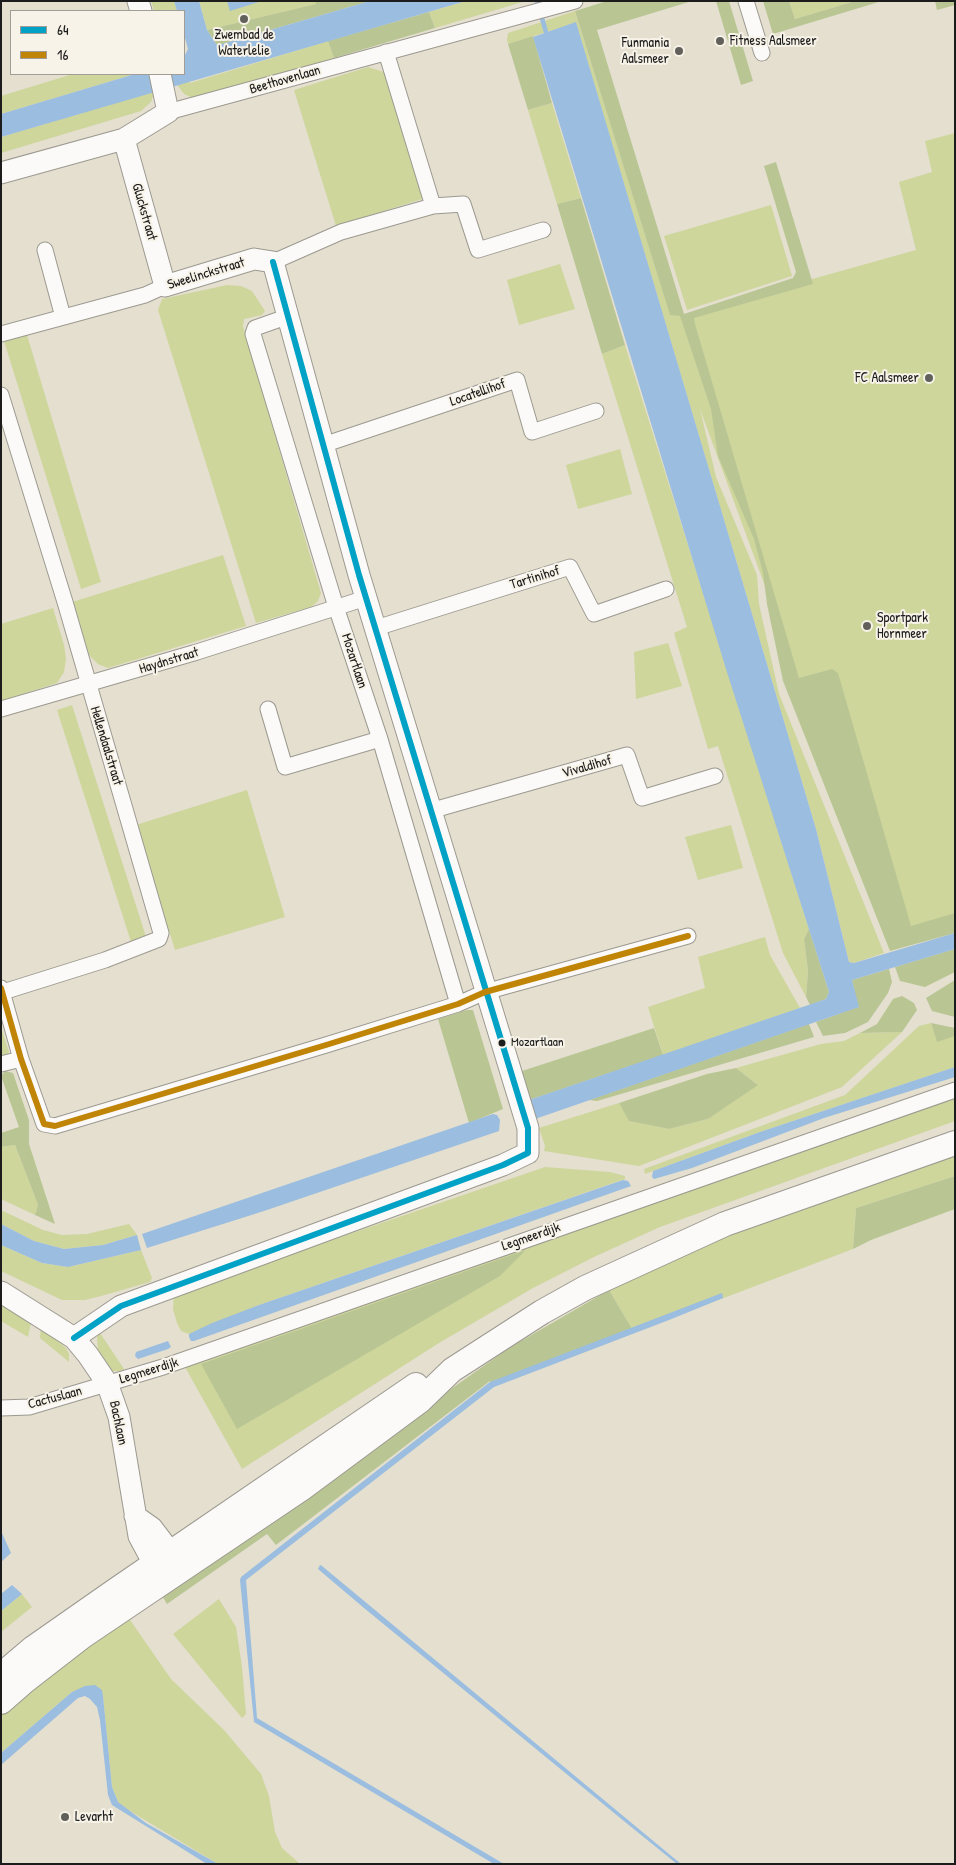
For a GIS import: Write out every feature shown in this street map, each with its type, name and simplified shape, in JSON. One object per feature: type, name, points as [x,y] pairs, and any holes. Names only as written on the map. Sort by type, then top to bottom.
[{"type":"main road","points":[[1,1675],[34,1648],[167,1564],[414,1386],[452,1370],[542,1312],[585,1288],[725,1224],[955,1143]]},
{"type":"main road","points":[[1,1702],[83,1636],[167,1564]]},
{"type":"street","points":[[746,1],[762,53]]},
{"type":"street","name":"Beethovenlaan","points":[[1,173],[124,139],[165,93],[386,52],[569,3]]},
{"type":"street","points":[[386,52],[433,206]]},
{"type":"street","name":"Gluckstraat","points":[[124,139],[165,286]]},
{"type":"street","name":"Sweelinckstraat","points":[[1,334],[145,295],[165,286],[254,259],[273,262],[341,232],[433,206],[463,204],[478,250],[543,230]]},
{"type":"street","points":[[45,250],[63,317]]},
{"type":"street","points":[[74,1338],[97,1320],[147,1295],[503,1165],[528,1153],[528,1128],[366,598],[273,262]]},
{"type":"street","name":"Mozartlaan","points":[[289,316],[256,328],[253,334],[336,607],[380,739],[458,1004]]},
{"type":"street","name":"Locatellihof","points":[[323,444],[517,380],[532,432],[596,411]]},
{"type":"street","name":"Hellendaalstraat","points":[[1,395],[65,602],[87,685],[159,922],[159,939],[105,960],[2,990]]},
{"type":"street","name":"Tartinihof","points":[[376,628],[570,568],[594,614],[666,589]]},
{"type":"street","points":[[336,607],[366,598]]},
{"type":"street","name":"Haydnstraat","points":[[1,709],[200,652],[336,607]]},
{"type":"street","points":[[268,709],[285,767],[380,739]]},
{"type":"street","name":"Vivaldihof","points":[[430,811],[627,755],[642,798],[715,776]]},
{"type":"street","points":[[2,990],[21,1059],[44,1124],[55,1126],[458,1004],[486,992],[688,936]]},
{"type":"street","points":[[1,1064],[21,1059]]},
{"type":"street","name":"Legmeerdijk","points":[[107,1383],[176,1362],[955,1090]]},
{"type":"street","name":"Bachlaan","points":[[1,1292],[74,1338],[107,1383],[119,1416],[136,1516],[152,1528],[167,1564]]},
{"type":"street","name":"Cactuslaan","points":[[1,1408],[29,1407],[107,1383]]},
{"type":"green space","points":[[151,1],[174,1],[177,10],[154,10]]},
{"type":"green space","name":"Zwembad de Waterlelie","points":[[199,1],[330,1],[207,30]]},
{"type":"green space","points":[[315,1],[370,1],[222,44],[216,44],[207,30],[316,4]]},
{"type":"green space","points":[[466,1],[526,1],[435,28],[429,12]]},
{"type":"green space","points":[[607,1],[692,1],[597,30],[684,314],[793,278],[796,272],[764,166],[776,162],[813,284],[694,318],[695,324],[799,678],[832,669],[838,673],[911,926],[955,913],[955,933],[890,951],[783,681],[767,604],[763,573],[754,539],[718,456],[711,409],[680,316],[670,315],[575,11]]},
{"type":"green space","points":[[716,1],[729,1],[753,81],[741,85]]},
{"type":"green space","points":[[763,1],[789,1],[795,19],[855,1],[882,1],[773,34]]},
{"type":"green space","points":[[789,1],[855,1],[795,19]]},
{"type":"green space","points":[[935,1],[955,1],[955,5],[937,10]]},
{"type":"green space","name":"Sportpark Hornmeer","points":[[575,11],[670,314],[680,316],[916,250],[899,182],[932,172],[925,141],[955,133],[955,927],[896,943],[700,409],[716,477],[757,575],[759,604],[779,694],[884,953],[854,963],[849,962],[816,829],[576,23],[508,44],[508,33]]},
{"type":"green space","points":[[429,12],[435,28],[334,58],[328,41]]},
{"type":"green space","points":[[533,36],[552,103],[528,110],[508,44]]},
{"type":"green space","points":[[328,41],[334,58],[214,96],[195,99],[184,94],[175,82],[185,75],[190,83]]},
{"type":"green space","points":[[368,67],[384,72],[426,194],[422,199],[336,226],[294,90]]},
{"type":"green space","points":[[70,75],[132,75],[1,114],[1,96]]},
{"type":"green space","points":[[155,91],[151,102],[141,111],[1,153],[1,137]]},
{"type":"green space","points":[[552,103],[581,198],[557,204],[528,110]]},
{"type":"green space","points":[[581,198],[625,345],[602,354],[557,204]]},
{"type":"green space","points":[[771,205],[792,276],[687,310],[664,236]]},
{"type":"green space","points":[[560,264],[575,309],[519,325],[507,280]]},
{"type":"green space","points":[[227,285],[241,286],[252,291],[265,311],[262,315],[244,319],[243,326],[321,593],[318,601],[311,607],[256,623],[158,310],[162,299]]},
{"type":"green space","points":[[27,335],[101,582],[81,589],[4,341]]},
{"type":"green space","points":[[625,345],[809,929],[804,939],[808,971],[806,997],[783,953],[718,746],[708,749],[674,633],[687,627],[602,354]]},
{"type":"green space","points":[[620,449],[632,494],[578,509],[566,465]]},
{"type":"green space","points":[[223,555],[246,626],[108,668],[98,664],[90,656],[81,641],[69,603]]},
{"type":"green space","points":[[53,608],[64,645],[66,659],[64,672],[57,683],[1,701],[1,624]]},
{"type":"green space","points":[[668,643],[682,686],[636,699],[634,652]]},
{"type":"green space","points":[[72,705],[147,940],[132,945],[57,710]]},
{"type":"green space","points":[[247,790],[285,917],[175,950],[136,825]]},
{"type":"green space","points":[[731,825],[743,868],[698,880],[685,837]]},
{"type":"green space","points":[[809,929],[829,992],[826,999],[810,1005],[806,997],[808,971],[804,939]]},
{"type":"green space","points":[[765,937],[770,955],[800,1008],[663,1055],[648,1007],[705,988],[698,957]]},
{"type":"green space","points":[[955,949],[955,972],[925,987],[900,981],[895,967]]},
{"type":"green space","points":[[889,969],[892,982],[888,993],[868,1022],[845,1033],[823,1036],[816,1022],[858,1007],[852,980]]},
{"type":"green space","points":[[955,980],[955,1017],[932,1011],[926,998]]},
{"type":"green space","points":[[902,996],[914,1003],[917,1010],[902,1032],[860,1033],[877,1024],[893,999]]},
{"type":"green space","points":[[473,1010],[503,1109],[469,1123],[438,1019]]},
{"type":"green space","points":[[931,1023],[937,1041],[955,1036],[955,1067],[760,1132],[645,1174],[644,1169],[845,1095],[919,1026]]},
{"type":"green space","points":[[931,1023],[955,1028],[955,1036],[937,1042]]},
{"type":"green space","points":[[809,1024],[814,1037],[597,1101],[589,1100]]},
{"type":"green space","points":[[1,1027],[9,1052],[4,1059],[1,1059]]},
{"type":"green space","points":[[654,1028],[663,1055],[529,1100],[522,1071]]},
{"type":"green space","points":[[902,1032],[842,1087],[639,1166],[544,1151],[545,1146],[539,1128],[619,1103],[630,1121],[669,1129],[708,1119],[757,1084],[736,1068],[821,1044],[844,1041],[860,1033]]},
{"type":"green space","points":[[736,1068],[758,1085],[708,1119],[669,1129],[629,1121],[619,1103],[707,1074]]},
{"type":"green space","points":[[5,1071],[13,1073],[29,1120],[29,1144],[55,1224],[35,1215],[38,1205],[15,1145],[1,1147],[1,1133],[19,1127],[1,1076]]},
{"type":"green space","points":[[955,1096],[955,1121],[660,1227],[596,1256],[533,1288],[439,1343],[242,1469],[185,1367]]},
{"type":"green space","points":[[15,1145],[38,1205],[35,1215],[1,1199],[1,1147]]},
{"type":"green space","points":[[955,1155],[955,1176],[856,1208],[853,1249],[634,1332],[609,1290],[681,1253]]},
{"type":"green space","points":[[545,1167],[610,1172],[625,1176],[625,1179],[259,1305],[189,1334],[181,1331],[177,1323],[173,1309],[174,1294]]},
{"type":"green space","points":[[955,1176],[955,1209],[871,1240],[853,1249],[856,1208]]},
{"type":"green space","points":[[1,1210],[43,1230],[62,1235],[87,1234],[129,1224],[137,1235],[103,1245],[64,1249],[34,1241],[1,1224]]},
{"type":"green space","points":[[1,1245],[42,1263],[68,1267],[141,1250],[152,1278],[150,1282],[85,1300],[62,1300],[1,1271]]},
{"type":"green space","points":[[526,1250],[500,1276],[237,1429],[201,1364]]},
{"type":"green space","points":[[609,1290],[634,1332],[492,1385],[490,1381],[276,1545],[267,1534],[167,1604],[161,1594],[509,1348]]},
{"type":"green space","points":[[1,1302],[31,1322],[28,1337],[1,1321]]},
{"type":"green space","points":[[41,1327],[66,1348],[69,1354],[69,1362],[40,1338]]},
{"type":"green space","points":[[100,1333],[124,1369],[123,1371],[112,1371],[98,1351],[97,1337]]},
{"type":"green space","points":[[22,1594],[32,1607],[1,1632],[1,1611]]},
{"type":"green space","points":[[219,1599],[236,1627],[246,1714],[242,1718],[173,1634]]},
{"type":"green space","points":[[128,1617],[171,1679],[224,1730],[261,1774],[269,1796],[275,1832],[282,1848],[300,1864],[218,1864],[125,1808],[118,1802],[112,1787],[103,1696],[72,1692],[1,1753],[1,1714]]},
{"type":"water","points":[[174,1],[199,1],[207,30],[216,44],[222,44],[370,1],[466,1],[1,137],[1,114],[132,75],[185,75],[185,55],[188,49],[185,38],[185,10],[177,10]]},
{"type":"water","points":[[227,1],[262,1],[230,11]]},
{"type":"water","points":[[576,22],[816,829],[849,962],[854,963],[955,933],[955,949],[852,980],[859,1007],[535,1119],[529,1100],[826,999],[829,992],[726,669],[533,37]]},
{"type":"water","points":[[955,1067],[955,1077],[824,1118],[692,1168],[654,1179],[652,1177],[653,1171],[760,1132]]},
{"type":"water","points":[[493,1114],[497,1115],[500,1120],[499,1131],[264,1211],[147,1248],[142,1234]]},
{"type":"water","points":[[623,1180],[628,1181],[631,1186],[194,1341],[191,1341],[189,1337],[189,1334],[212,1323],[259,1305]]},
{"type":"water","points":[[1,1224],[34,1241],[64,1249],[103,1245],[137,1235],[141,1250],[68,1267],[42,1263],[1,1245]]},
{"type":"water","points":[[722,1293],[723,1298],[494,1387],[246,1580],[257,1718],[504,1864],[494,1864],[254,1722],[241,1577],[490,1382]]},
{"type":"water","points":[[168,1341],[171,1347],[168,1349],[138,1359],[135,1356],[136,1352]]},
{"type":"water","points":[[1,1531],[11,1553],[1,1562]]},
{"type":"water","points":[[320,1565],[681,1864],[677,1864],[364,1608],[318,1569]]},
{"type":"water","points":[[12,1585],[22,1594],[1,1611],[1,1594]]},
{"type":"water","points":[[95,1685],[102,1690],[112,1787],[118,1802],[146,1823],[218,1864],[207,1864],[112,1805],[108,1795],[97,1707],[85,1696],[78,1698],[1,1765],[1,1753],[72,1692],[85,1686]]},
{"type":"waterway","points":[[537,1],[546,32]]},
{"type":"transit line","name":"64","points":[[74,1338],[121,1306],[503,1165],[528,1153],[528,1128],[359,575],[273,262]]},
{"type":"transit line","name":"16","points":[[1,988],[21,1059],[44,1124],[55,1126],[458,1004],[485,992],[688,936]]},
{"type":"place","name":"Zwembad de Waterlelie","points":[[244,19]]},
{"type":"place","name":"Fitness Aalsmeer","points":[[720,41]]},
{"type":"place","name":"Funmania Aalsmeer","points":[[679,51]]},
{"type":"place","name":"FC Aalsmeer","points":[[929,378]]},
{"type":"place","name":"Sportpark Hornmeer","points":[[867,626]]},
{"type":"place","name":"Mozartlaan","points":[[502,1043]]},
{"type":"place","name":"Levarht","points":[[65,1817]]}]
